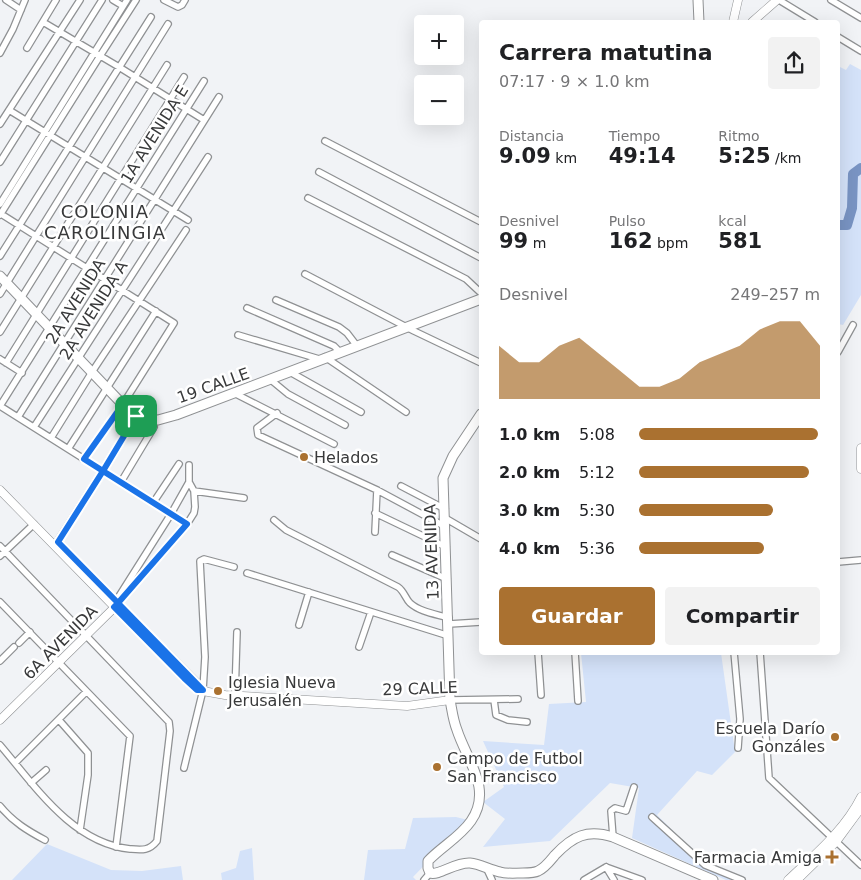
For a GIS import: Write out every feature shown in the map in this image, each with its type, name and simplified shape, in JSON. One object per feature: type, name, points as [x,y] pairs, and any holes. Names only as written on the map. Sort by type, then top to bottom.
[{"type":"main road","points":[[698,0],[699,20]]},
{"type":"main road","points":[[3,280],[50,327],[107,389],[136,416]]},
{"type":"main road","name":"19 CALLE","points":[[136,416],[158,420],[271,380],[479,299]]},
{"type":"main road","name":"13 AVENIDA","points":[[427,876],[428,861],[466,826],[480,800],[479,783],[456,730],[450,700],[443,478],[447,467],[479,417]]},
{"type":"main road","points":[[427,876],[436,874],[450,866],[471,863],[511,874],[532,873],[539,871],[545,866],[564,845],[573,839],[591,833],[613,837],[713,880]]},
{"type":"street","points":[[6,0],[21,10]]},
{"type":"street","points":[[1,48],[25,0]]},
{"type":"street","points":[[27,48],[56,0]]},
{"type":"street","points":[[0,124],[80,0]]},
{"type":"street","points":[[0,162],[102,0]]},
{"type":"street","points":[[0,204],[97,54],[125,3],[113,0]]},
{"type":"street","points":[[97,54],[136,0]]},
{"type":"street","points":[[164,0],[178,7],[185,0]]},
{"type":"street","points":[[733,20],[738,0]]},
{"type":"street","points":[[754,20],[778,0],[812,20]]},
{"type":"street","points":[[831,0],[861,18]]},
{"type":"street","points":[[0,256],[151,17]]},
{"type":"street","points":[[43,22],[204,120]]},
{"type":"street","points":[[0,294],[3,280],[86,157],[168,24]]},
{"type":"street","points":[[840,38],[861,51]]},
{"type":"street","points":[[0,332],[167,64]]},
{"type":"street","points":[[6,363],[70,257],[184,77]]},
{"type":"street","name":"1A AVENIDA E","points":[[0,406],[204,81]]},
{"type":"street","name":"2A AVENIDA","points":[[18,417],[218,97]]},
{"type":"street","points":[[9,110],[188,220]]},
{"type":"street","points":[[47,134],[0,215],[19,225],[174,323],[123,404],[84,459]]},
{"type":"street","points":[[325,140],[479,221]]},
{"type":"street","name":"2A AVENIDA A","points":[[34,427],[208,157]]},
{"type":"street","points":[[319,172],[479,257]]},
{"type":"street","points":[[308,198],[466,279],[479,291]]},
{"type":"street","points":[[51,438],[92,372],[186,230]]},
{"type":"street","points":[[305,274],[479,362]]},
{"type":"street","points":[[276,300],[340,327],[347,332],[357,346]]},
{"type":"street","points":[[247,308],[334,346],[340,352]]},
{"type":"street","points":[[68,449],[156,311]]},
{"type":"street","points":[[840,348],[853,325]]},
{"type":"street","points":[[238,334],[323,359],[406,412]]},
{"type":"street","points":[[0,359],[22,373]]},
{"type":"street","points":[[290,372],[361,412]]},
{"type":"street","points":[[271,380],[288,394],[345,425]]},
{"type":"street","points":[[234,393],[334,444]]},
{"type":"street","points":[[0,406],[187,524]]},
{"type":"street","points":[[276,413],[257,428],[258,435],[377,490],[445,518]]},
{"type":"street","points":[[56,544],[136,416]]},
{"type":"street","points":[[120,482],[154,427]]},
{"type":"street","points":[[861,448],[861,469]]},
{"type":"street","points":[[153,503],[179,464]]},
{"type":"street","points":[[116,604],[187,524],[194,513],[196,507],[194,491],[190,482],[189,465]]},
{"type":"street","points":[[116,604],[190,482]]},
{"type":"street","points":[[0,483],[184,678],[197,690],[203,690]]},
{"type":"street","points":[[401,486],[445,518],[479,538]]},
{"type":"street","points":[[0,490],[56,544]]},
{"type":"street","points":[[375,532],[377,490]]},
{"type":"street","points":[[194,491],[244,498]]},
{"type":"street","points":[[375,513],[446,548]]},
{"type":"street","points":[[274,520],[286,530],[398,587],[403,591],[409,602],[417,608],[449,621],[479,622]]},
{"type":"street","points":[[0,556],[34,524]]},
{"type":"street","points":[[0,546],[169,722],[170,731],[157,842],[152,848],[145,850],[116,847],[85,834],[41,796],[0,745]]},
{"type":"street","points":[[392,555],[447,579]]},
{"type":"street","points":[[184,768],[203,690],[205,657],[200,561],[204,558],[234,567]]},
{"type":"street","points":[[840,562],[861,560]]},
{"type":"street","points":[[247,573],[449,636]]},
{"type":"street","points":[[299,625],[309,592]]},
{"type":"street","points":[[0,602],[130,736],[116,847]]},
{"type":"street","name":"6A AVENIDA","points":[[0,720],[116,604]]},
{"type":"street","points":[[359,647],[371,612]]},
{"type":"street","points":[[0,661],[30,632]]},
{"type":"street","points":[[235,696],[237,632]]},
{"type":"street","points":[[538,655],[542,695]]},
{"type":"street","points":[[574,655],[578,702]]},
{"type":"street","points":[[734,655],[740,719],[738,748]]},
{"type":"street","points":[[760,655],[770,778],[861,865]]},
{"type":"street","name":"29 CALLE","points":[[203,690],[235,696],[407,706],[450,700],[518,699]]},
{"type":"street","points":[[15,763],[86,692]]},
{"type":"street","points":[[494,700],[496,715],[508,720],[527,722]]},
{"type":"street","points":[[59,720],[88,752],[88,775],[80,830]]},
{"type":"street","points":[[32,783],[46,770]]},
{"type":"street","points":[[613,837],[611,811],[615,808],[626,811],[634,787]]},
{"type":"street","points":[[788,880],[834,839],[854,811],[861,797]]},
{"type":"street","points":[[0,806],[10,818],[45,840]]},
{"type":"street","points":[[797,880],[861,808]]},
{"type":"street","points":[[652,817],[705,865],[742,880]]},
{"type":"street","points":[[486,867],[492,880]]},
{"type":"street","points":[[606,867],[642,880]]},
{"type":"street","points":[[584,880],[606,867]]},
{"type":"street","points":[[606,867],[614,880]]},
{"type":"shaded area","points":[[850,64],[861,70],[861,295],[843,325],[840,324],[840,67],[846,70]]},
{"type":"shaded area","points":[[581,655],[721,655],[735,752],[712,775],[697,771],[657,815],[703,861],[739,880],[726,880],[632,838],[639,788],[610,783],[550,841],[483,847],[505,819],[483,802],[504,787],[483,741],[544,745],[549,704],[586,702]]},
{"type":"shaded area","points":[[456,817],[468,820],[413,877],[416,880],[364,880],[368,850],[405,849],[413,818]]},
{"type":"shaded area","points":[[47,844],[111,870],[142,871],[181,866],[183,880],[12,880]]},
{"type":"shaded area","points":[[252,848],[254,880],[222,880],[221,873],[236,868],[240,851]]},
{"type":"waterway","points":[[840,225],[847,225],[852,208],[853,174],[861,168]]},
{"type":"place","name":"Helados","points":[[304,457]]},
{"type":"place","name":"Iglesia Nueva Jerusalén","points":[[218,691]]},
{"type":"place","name":"Escuela Darío Gonzáles","points":[[835,737]]},
{"type":"place","name":"Campo de Futbol San Francisco","points":[[437,767]]},
{"type":"place","name":"Farmacia Amiga","points":[[832,857]]},
{"type":"district","name":"COLONIA CAROLINGIA","points":[[105,222]]},
{"type":"route","points":[[136,416],[103,471],[58,542],[118,603],[114,607],[149,643],[197,690],[203,690],[118,603],[187,524],[103,471],[84,459],[123,404],[136,416]]}]
